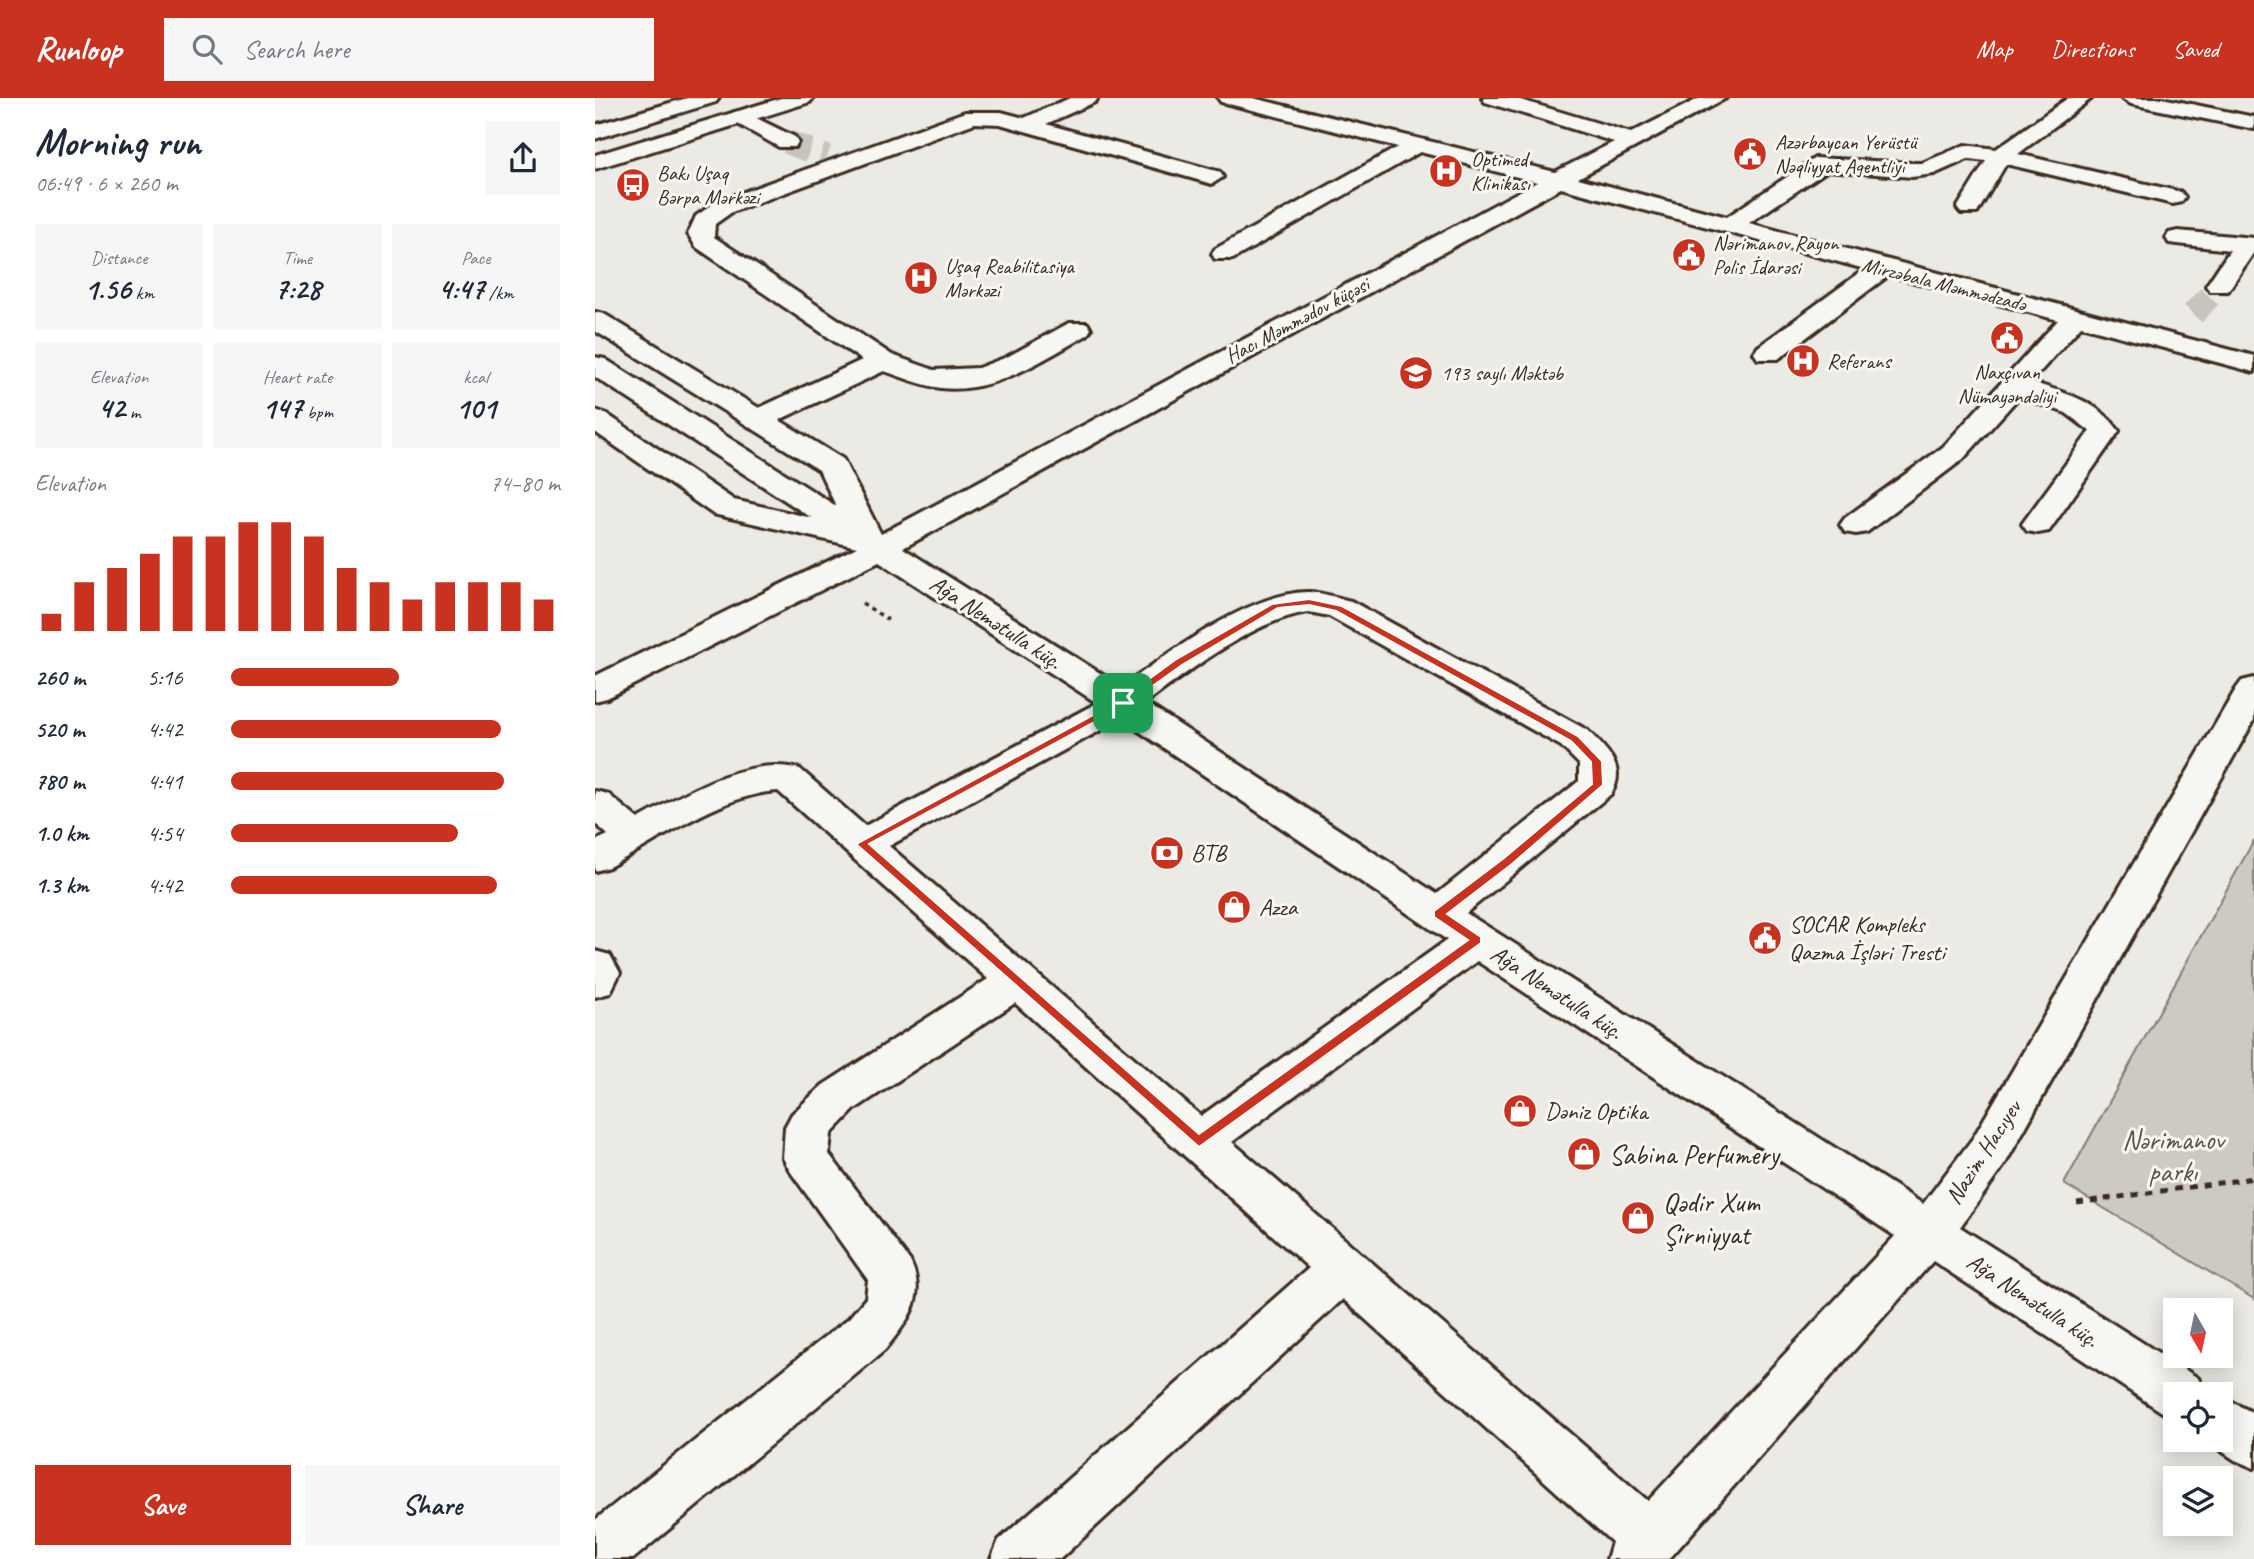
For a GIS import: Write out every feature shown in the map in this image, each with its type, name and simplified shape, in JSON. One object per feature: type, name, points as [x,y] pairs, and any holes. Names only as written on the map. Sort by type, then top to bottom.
[{"type":"main road","points":[[595,132],[709,98]]},
{"type":"main road","points":[[601,161],[803,98]]},
{"type":"main road","points":[[1026,125],[1088,98]]},
{"type":"main road","name":"Mirzəbala Məmmədzadə","points":[[1228,98],[1558,180],[1728,228],[2075,317],[2178,333],[2254,364]]},
{"type":"main road","points":[[1289,115],[1323,98]]},
{"type":"main road","points":[[1492,98],[1633,141]]},
{"type":"main road","name":"Hacı Məmmədov küçəsi","points":[[595,690],[981,490],[1716,98]]},
{"type":"main road","points":[[1969,208],[2000,156],[2082,98]]},
{"type":"main road","points":[[2131,98],[2254,123]]},
{"type":"main road","points":[[742,117],[787,142]]},
{"type":"main road","points":[[1078,329],[1001,371],[947,381],[882,360],[705,242],[700,233],[704,221],[724,207],[836,160],[963,118],[1001,118],[1212,177]]},
{"type":"main road","points":[[1224,254],[1417,145]]},
{"type":"main road","points":[[1728,228],[1823,163],[1926,169],[1965,152],[2000,156],[2173,197]]},
{"type":"main road","points":[[2178,238],[2250,245]]},
{"type":"main road","points":[[2219,286],[2250,245]]},
{"type":"main road","points":[[1767,353],[1882,268]]},
{"type":"main road","points":[[1856,525],[1953,453],[2075,317]]},
{"type":"main road","points":[[595,320],[832,465],[874,544]]},
{"type":"main road","points":[[758,419],[882,360]]},
{"type":"main road","name":"Ağa Nemətulla küç.","points":[[595,365],[1123,703],[1476,940],[2163,1384]]},
{"type":"main road","points":[[2012,385],[2081,411],[2098,420],[2105,431],[2038,524]]},
{"type":"main road","points":[[595,419],[724,507],[874,544]]},
{"type":"main road","points":[[862,844],[1123,703],[1178,662],[1276,606],[1309,602],[1339,608],[1574,738],[1597,761],[1598,785],[1508,861],[1438,914]]},
{"type":"main road","name":"Nazim Hacıyev","points":[[1641,1549],[1929,1232],[1989,1151],[2254,688]]},
{"type":"main road","points":[[595,859],[743,783],[764,778],[787,778],[1343,1268],[1641,1549]]},
{"type":"main road","points":[[595,803],[635,837]]},
{"type":"main road","points":[[1199,1142],[1476,940]]},
{"type":"main road","points":[[595,966],[599,973],[595,982]]},
{"type":"main road","points":[[595,1555],[867,1334],[890,1305],[893,1276],[806,1158],[808,1127],[839,1097],[1017,981]]},
{"type":"main road","points":[[1019,1559],[1343,1268]]},
{"type":"main road","points":[[2233,1429],[2254,1443]]},
{"type":"path","points":[[2077,1203],[2254,1178]]},
{"type":"green space","name":"Nərimanov parkı","points":[[2254,840],[2254,1299],[2064,1184]]},
{"type":"tunnel","points":[[787,142],[827,157]]},
{"type":"tunnel","points":[[2193,314],[2219,286]]},
{"type":"place","name":"Azərbaycan Yerüstü Nəqliyyat Agentliyi","points":[[1750,154]]},
{"type":"place","name":"Optimed Klinikası","points":[[1446,171]]},
{"type":"place","name":"Bakı Uşaq Bərpa Mərkəzi","points":[[633,185]]},
{"type":"place","name":"Nərimanov Rayon Polis İdarəsi","points":[[1689,255]]},
{"type":"place","name":"Uşaq Reabilitasiya Mərkəzi","points":[[921,278]]},
{"type":"place","name":"Naxçıvan Nümayəndəliyi","points":[[2007,338]]},
{"type":"place","name":"Referans","points":[[1803,361]]},
{"type":"place","name":"193 saylı Məktəb","points":[[1416,373]]},
{"type":"place","name":"BTB","points":[[1167,853]]},
{"type":"place","name":"Azza","points":[[1234,907]]},
{"type":"place","name":"SOCAR Kompleks Qazma İşləri Tresti","points":[[1765,938]]},
{"type":"place","name":"Dəniz Optika","points":[[1520,1111]]},
{"type":"place","name":"Sabina Perfumery","points":[[1584,1154]]},
{"type":"place","name":"Qədir Xum Şirniyyat","points":[[1638,1218]]},
{"type":"route","points":[[1309,602],[1339,608],[1574,738],[1597,761],[1598,785],[1508,861],[1438,914],[1476,940],[1199,1142],[862,844],[1123,703],[1178,662],[1276,606],[1309,602]]}]
